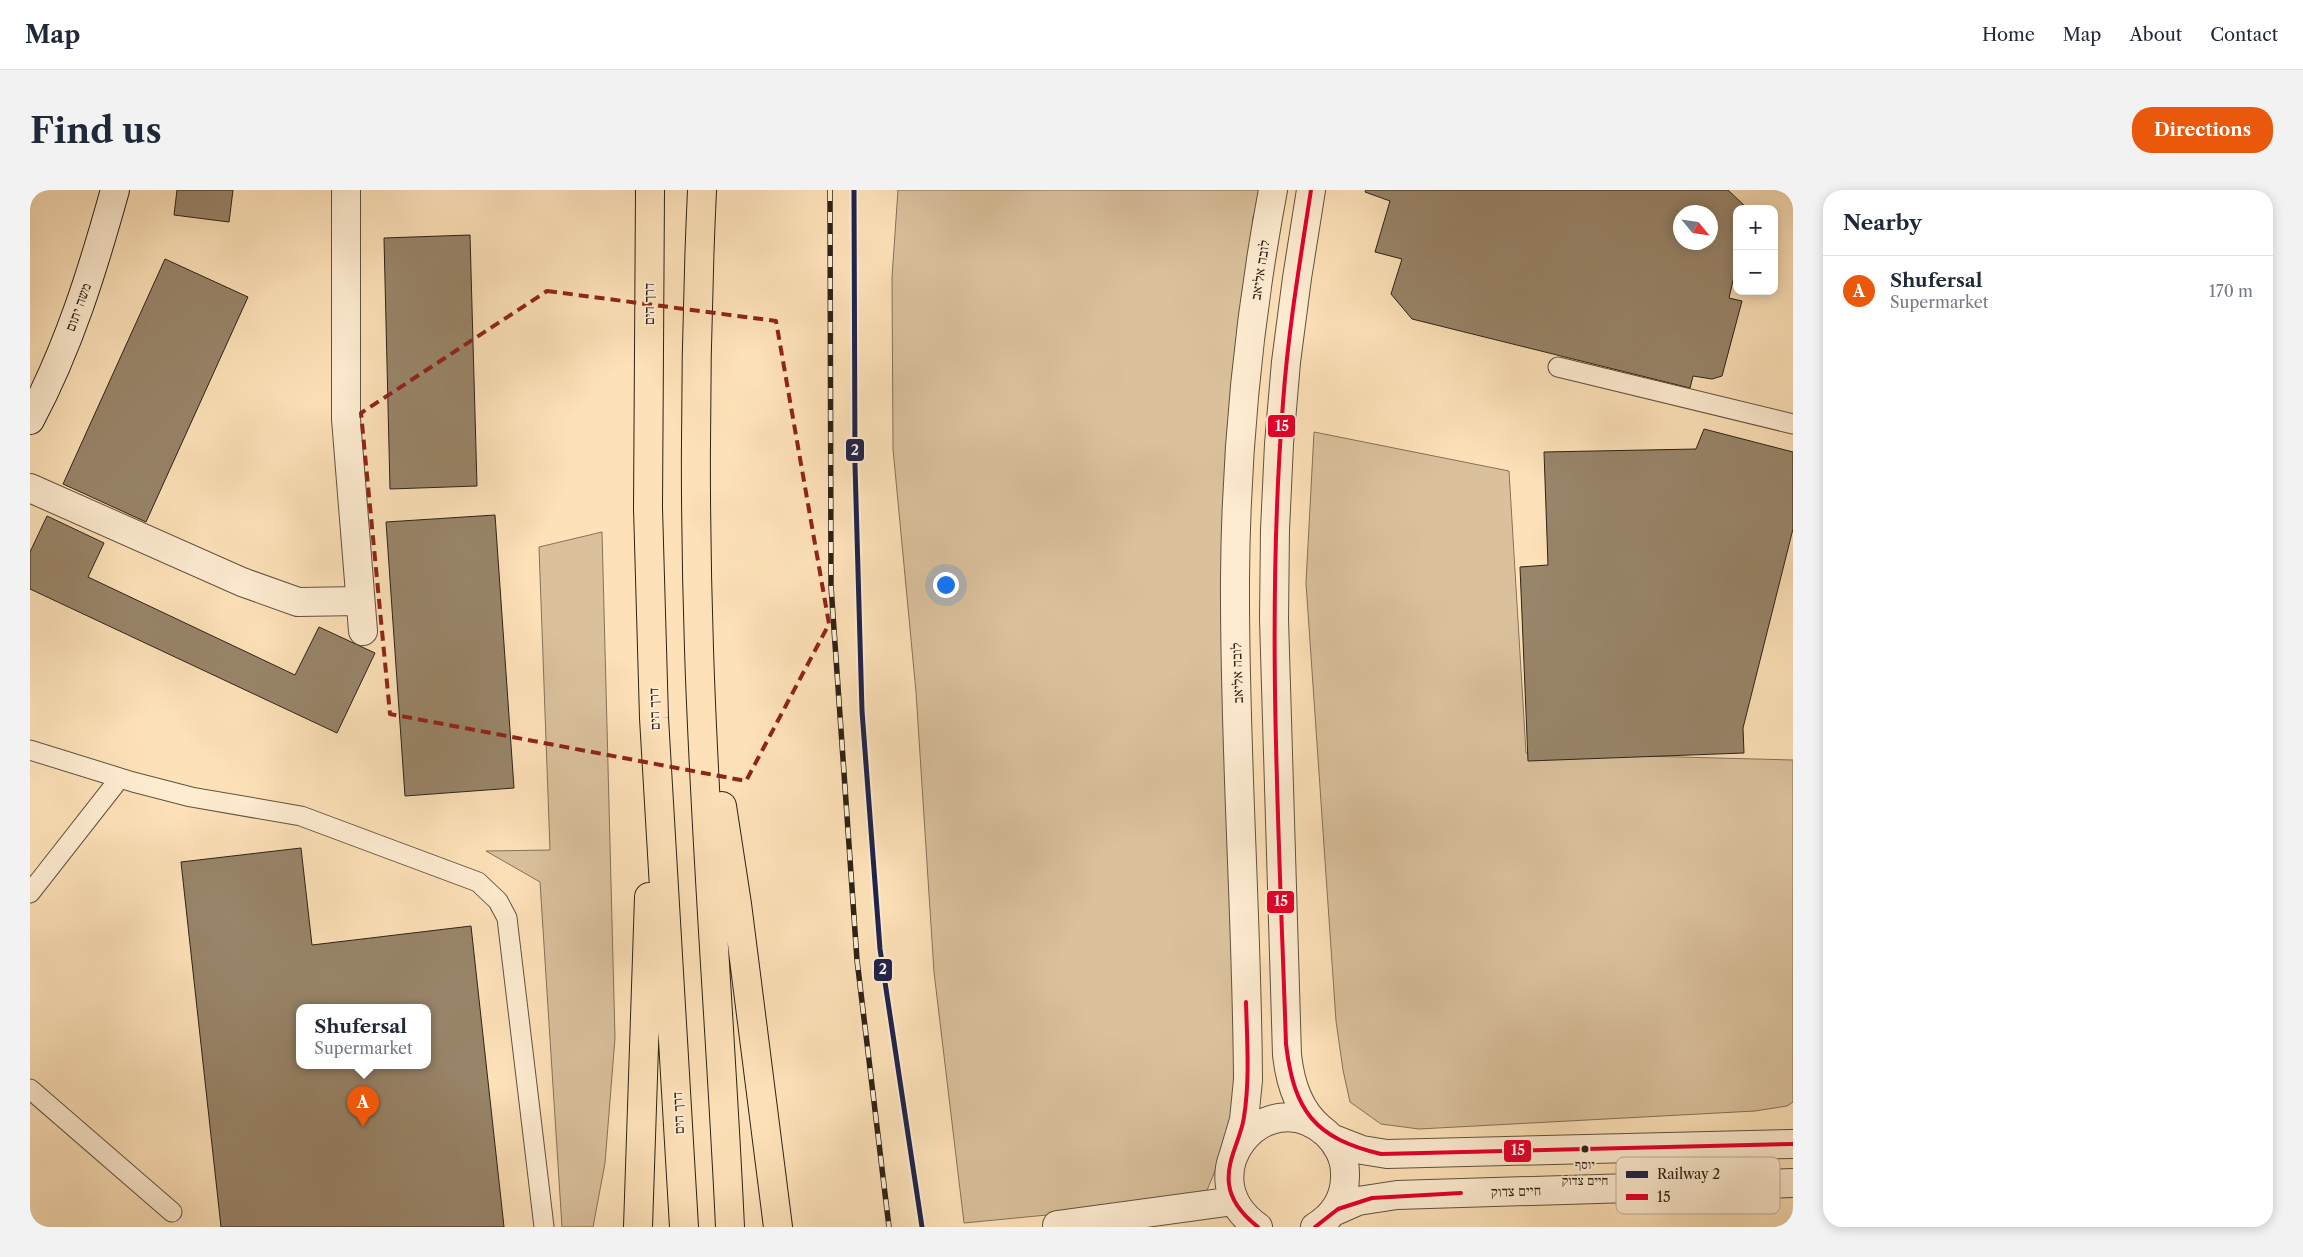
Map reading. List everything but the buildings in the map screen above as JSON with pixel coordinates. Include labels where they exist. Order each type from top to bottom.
[{"type":"main road","name":"דרך הים","points":[[650,190],[648,508],[654,718],[684,1227]]},
{"type":"main road","points":[[702,190],[697,327],[696,550],[699,651],[730,1227]]},
{"type":"main road","points":[[699,651],[737,904],[778,1227]]},
{"type":"main road","points":[[638,1227],[654,718]]},
{"type":"street","name":"משה יתום","points":[[30,420],[45,391],[74,322],[115,190]]},
{"type":"street","points":[[346,190],[346,418],[363,631]]},
{"type":"street","name":"לובה אליאב","points":[[1233,1157],[1244,1120],[1248,1080],[1235,623],[1237,491],[1252,324],[1273,190]]},
{"type":"street","points":[[1311,190],[1297,278],[1282,403],[1276,487],[1274,582],[1289,1073],[1297,1097],[1309,1118],[1341,1152],[1345,1170],[1342,1197],[1324,1221]]},
{"type":"street","points":[[30,488],[242,582],[298,602],[360,600]]},
{"type":"street","points":[[1057,1226],[1250,1219],[1229,1174],[1233,1157],[1247,1134],[1269,1121],[1295,1118],[1362,1150],[1387,1154],[1793,1144]]},
{"type":"street","name":"חיים צדוק","points":[[1780,1183],[1793,1183]]},
{"type":"street","name":"חיים צדוק","points":[[1324,1221],[1358,1201],[1397,1194],[1616,1188]]},
{"type":"lane","points":[[1558,367],[1793,424]]},
{"type":"lane","points":[[30,750],[120,778],[191,797],[301,816],[478,882],[498,901],[507,918],[544,1227]]},
{"type":"lane","points":[[30,893],[120,778]]},
{"type":"lane","points":[[30,1089],[172,1212]]},
{"type":"highlighted area","points":[[547,291],[776,321],[829,624],[746,781],[390,714],[361,413]]},
{"type":"shaded area","points":[[898,190],[1263,190],[1253,217],[1232,412],[1237,1088],[1224,1149],[1203,1200],[964,1223],[934,972],[916,692],[893,449],[892,277]]},
{"type":"shaded area","points":[[1314,432],[1509,471],[1526,753],[1793,760],[1793,1102],[1787,1106],[1755,1111],[1419,1129],[1381,1124],[1350,1102],[1336,1021],[1306,583]]},
{"type":"shaded area","points":[[602,532],[615,1038],[605,1163],[593,1227],[562,1227],[540,882],[486,851],[550,850],[539,547]]},
{"type":"railway","points":[[830,190],[831,586],[857,960],[889,1227]]},
{"type":"rail line","name":"2","points":[[854,190],[855,465],[862,711],[880,949],[922,1227]]},
{"type":"transit line","name":"15","points":[[1311,190],[1285,376],[1275,563],[1277,804],[1286,1044],[1295,1087],[1302,1104],[1311,1118],[1324,1130],[1339,1139],[1381,1154],[1793,1144]]},
{"type":"transit line","name":"15","points":[[1246,1002],[1248,1060],[1246,1103],[1242,1125],[1230,1166],[1229,1184],[1235,1203],[1258,1227]]},
{"type":"transit line","name":"15","points":[[1315,1227],[1338,1209],[1372,1198],[1461,1193]]},
{"type":"place","name":"Shufersal","points":[[363,1127]]},
{"type":"place","name":"יוסף חיים צדוק","points":[[1585,1149]]}]
